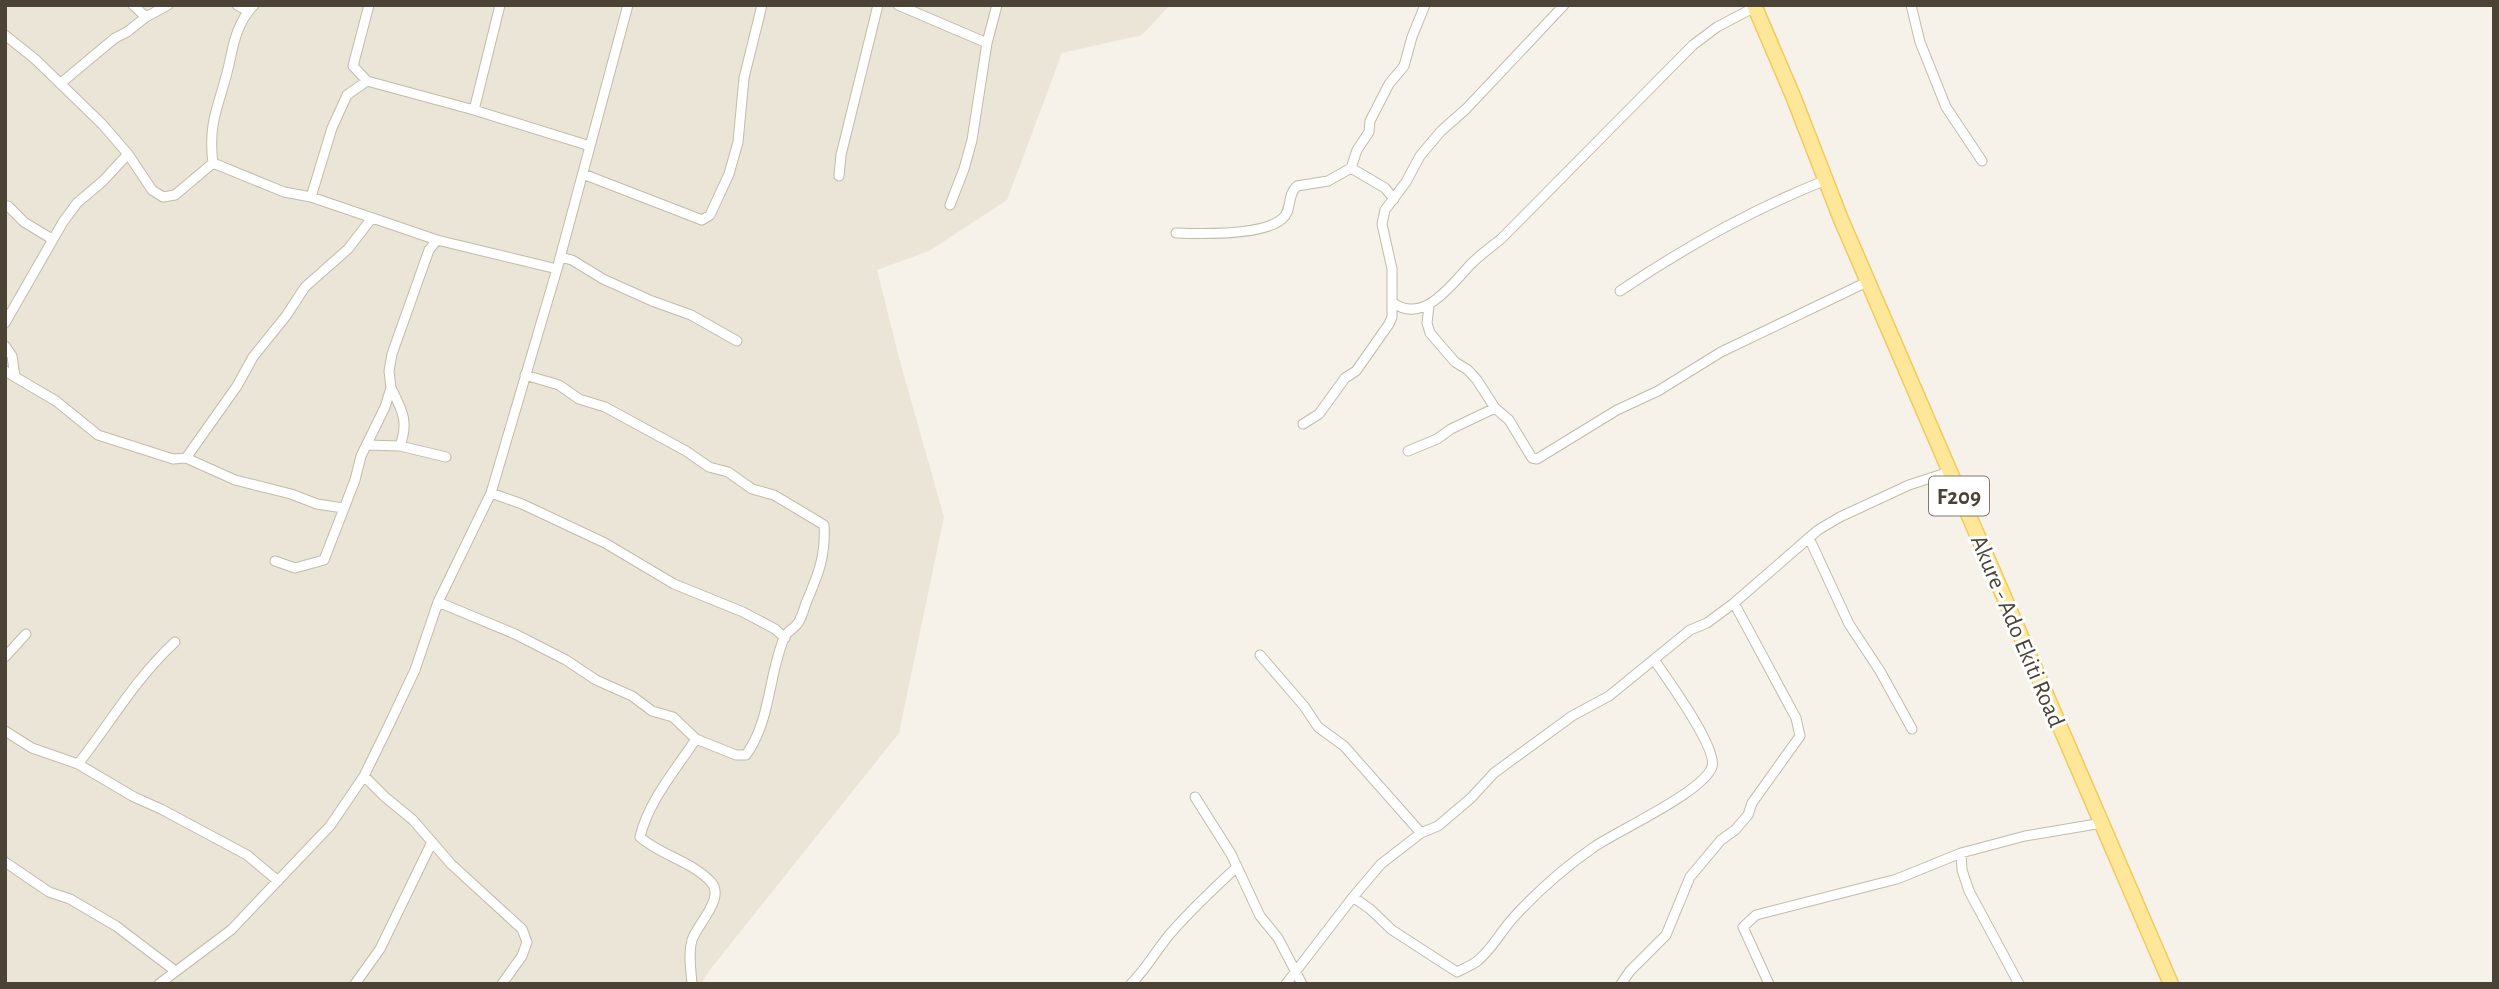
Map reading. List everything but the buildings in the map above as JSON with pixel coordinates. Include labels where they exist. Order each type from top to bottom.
[{"type":"main road","name":"Akure - Ado Ekiti Road","points":[[1755,6],[1949,472],[2171,984]]},
{"type":"street","points":[[133,5],[146,17]]},
{"type":"street","points":[[61,83],[116,38],[168,5]]},
{"type":"street","points":[[213,163],[210,140],[212,120],[230,61],[232,42],[251,8],[237,5]]},
{"type":"street","points":[[369,5],[353,66],[367,81],[474,110],[590,146]]},
{"type":"street","points":[[474,110],[500,5]]},
{"type":"street","points":[[159,984],[174,970],[231,930],[330,826],[364,776],[415,670],[438,602],[491,493],[560,257],[628,5]]},
{"type":"street","points":[[583,174],[702,220],[710,215],[729,174],[738,142],[744,78],[762,5]]},
{"type":"street","points":[[839,176],[841,155],[878,5]]},
{"type":"street","points":[[898,5],[987,43]]},
{"type":"street","points":[[950,205],[972,140],[987,43],[997,5]]},
{"type":"street","points":[[1176,233],[1247,232],[1276,223],[1284,219],[1289,211],[1289,196],[1297,186],[1328,181],[1351,168],[1389,84],[1404,66],[1425,5]]},
{"type":"street","points":[[1303,424],[1319,414],[1345,378],[1356,371],[1392,317],[1392,269],[1381,224],[1385,210],[1406,182],[1420,156],[1441,131],[1466,109],[1564,5]]},
{"type":"street","points":[[1912,5],[1920,42],[1946,107],[1982,161]]},
{"type":"street","points":[[1389,324],[1411,310],[1429,306],[1455,283],[1473,262],[1501,239],[1693,45],[1717,27],[1755,6]]},
{"type":"street","points":[[5,35],[61,83],[102,124],[128,154],[152,190],[163,197],[175,195],[213,163]]},
{"type":"street","points":[[312,197],[332,128],[347,96],[367,81]]},
{"type":"street","points":[[5,323],[52,239],[77,203],[103,181],[128,154]]},
{"type":"street","points":[[213,163],[284,192],[312,197],[436,240],[556,269]]},
{"type":"street","points":[[1351,168],[1385,188],[1394,199]]},
{"type":"street","points":[[1620,290],[1701,239],[1771,203],[1826,180]]},
{"type":"street","points":[[8,206],[24,222],[52,239]]},
{"type":"street","points":[[186,458],[237,386],[253,357],[305,287],[348,249],[372,218]]},
{"type":"street","points":[[400,446],[405,417],[391,388],[392,354],[429,250],[436,240]]},
{"type":"street","points":[[560,257],[572,260],[603,279],[640,296],[691,315],[737,341]]},
{"type":"street","points":[[1429,306],[1427,323],[1430,333],[1455,362],[1477,380],[1495,408],[1509,420],[1532,458],[1537,459],[1617,410],[1658,391],[1721,352],[1869,281]]},
{"type":"street","points":[[1392,302],[1400,308],[1411,310]]},
{"type":"street","points":[[5,346],[12,356],[15,377]]},
{"type":"street","points":[[5,371],[56,401],[98,435],[173,459],[186,458],[235,480],[291,494],[317,504],[342,508]]},
{"type":"street","points":[[438,602],[515,634],[566,660],[596,680],[632,696],[652,711],[673,717],[696,739],[736,755],[746,755],[752,747],[767,711],[772,678],[785,638],[799,622],[816,583],[823,558],[824,525],[774,495],[752,489],[728,472],[709,467],[686,451],[605,407],[579,398],[559,386],[525,375]]},
{"type":"street","points":[[275,561],[295,568],[324,559],[355,480],[361,456],[391,388]]},
{"type":"street","points":[[1408,451],[1495,408]]},
{"type":"street","points":[[368,445],[400,446],[446,457]]},
{"type":"street","points":[[1286,984],[1381,864],[1422,833],[1438,826],[1494,774],[1572,716],[1609,696],[1680,638],[1734,603],[1809,538],[1839,517],[1909,485],[1949,472]]},
{"type":"street","points":[[491,493],[522,504],[605,543],[674,584],[743,611],[775,629],[785,638]]},
{"type":"street","points":[[1809,538],[1849,624],[1880,671],[1912,729]]},
{"type":"street","points":[[1620,984],[1666,935],[1690,877],[1721,840],[1735,830],[1748,815],[1752,803],[1800,736],[1796,718],[1734,603]]},
{"type":"street","points":[[5,657],[26,634]]},
{"type":"street","points":[[78,764],[124,697],[174,642]]},
{"type":"street","points":[[1260,655],[1304,706],[1318,727],[1345,746],[1422,833]]},
{"type":"street","points":[[1353,897],[1392,930],[1457,972],[1477,961],[1514,917],[1560,873],[1594,847],[1676,799],[1706,776],[1712,766],[1713,754],[1709,746],[1655,661]]},
{"type":"street","points":[[5,731],[32,748],[78,764],[134,797],[247,855],[278,881]]},
{"type":"street","points":[[692,984],[692,939],[711,908],[715,891],[712,882],[640,837],[643,824],[668,780],[696,739]]},
{"type":"street","points":[[364,776],[413,820],[451,864],[522,929],[527,942],[522,956],[502,984]]},
{"type":"street","points":[[1195,797],[1231,853],[1260,916],[1278,938],[1302,984]]},
{"type":"street","points":[[1769,984],[1743,927],[1756,915],[1897,879],[1961,853],[2025,836],[2102,823]]},
{"type":"street","points":[[355,984],[380,948],[432,842]]},
{"type":"street","points":[[1961,853],[1962,870],[1969,891],[2019,984]]},
{"type":"street","points":[[5,862],[49,892],[104,919],[148,948],[174,970]]},
{"type":"street","points":[[1131,984],[1200,901],[1237,867]]},
{"type":"shaded area","points":[[5,5],[1170,5],[1142,35],[1062,53],[1007,200],[929,251],[877,270],[944,517],[899,733],[701,984],[5,984]]}]
